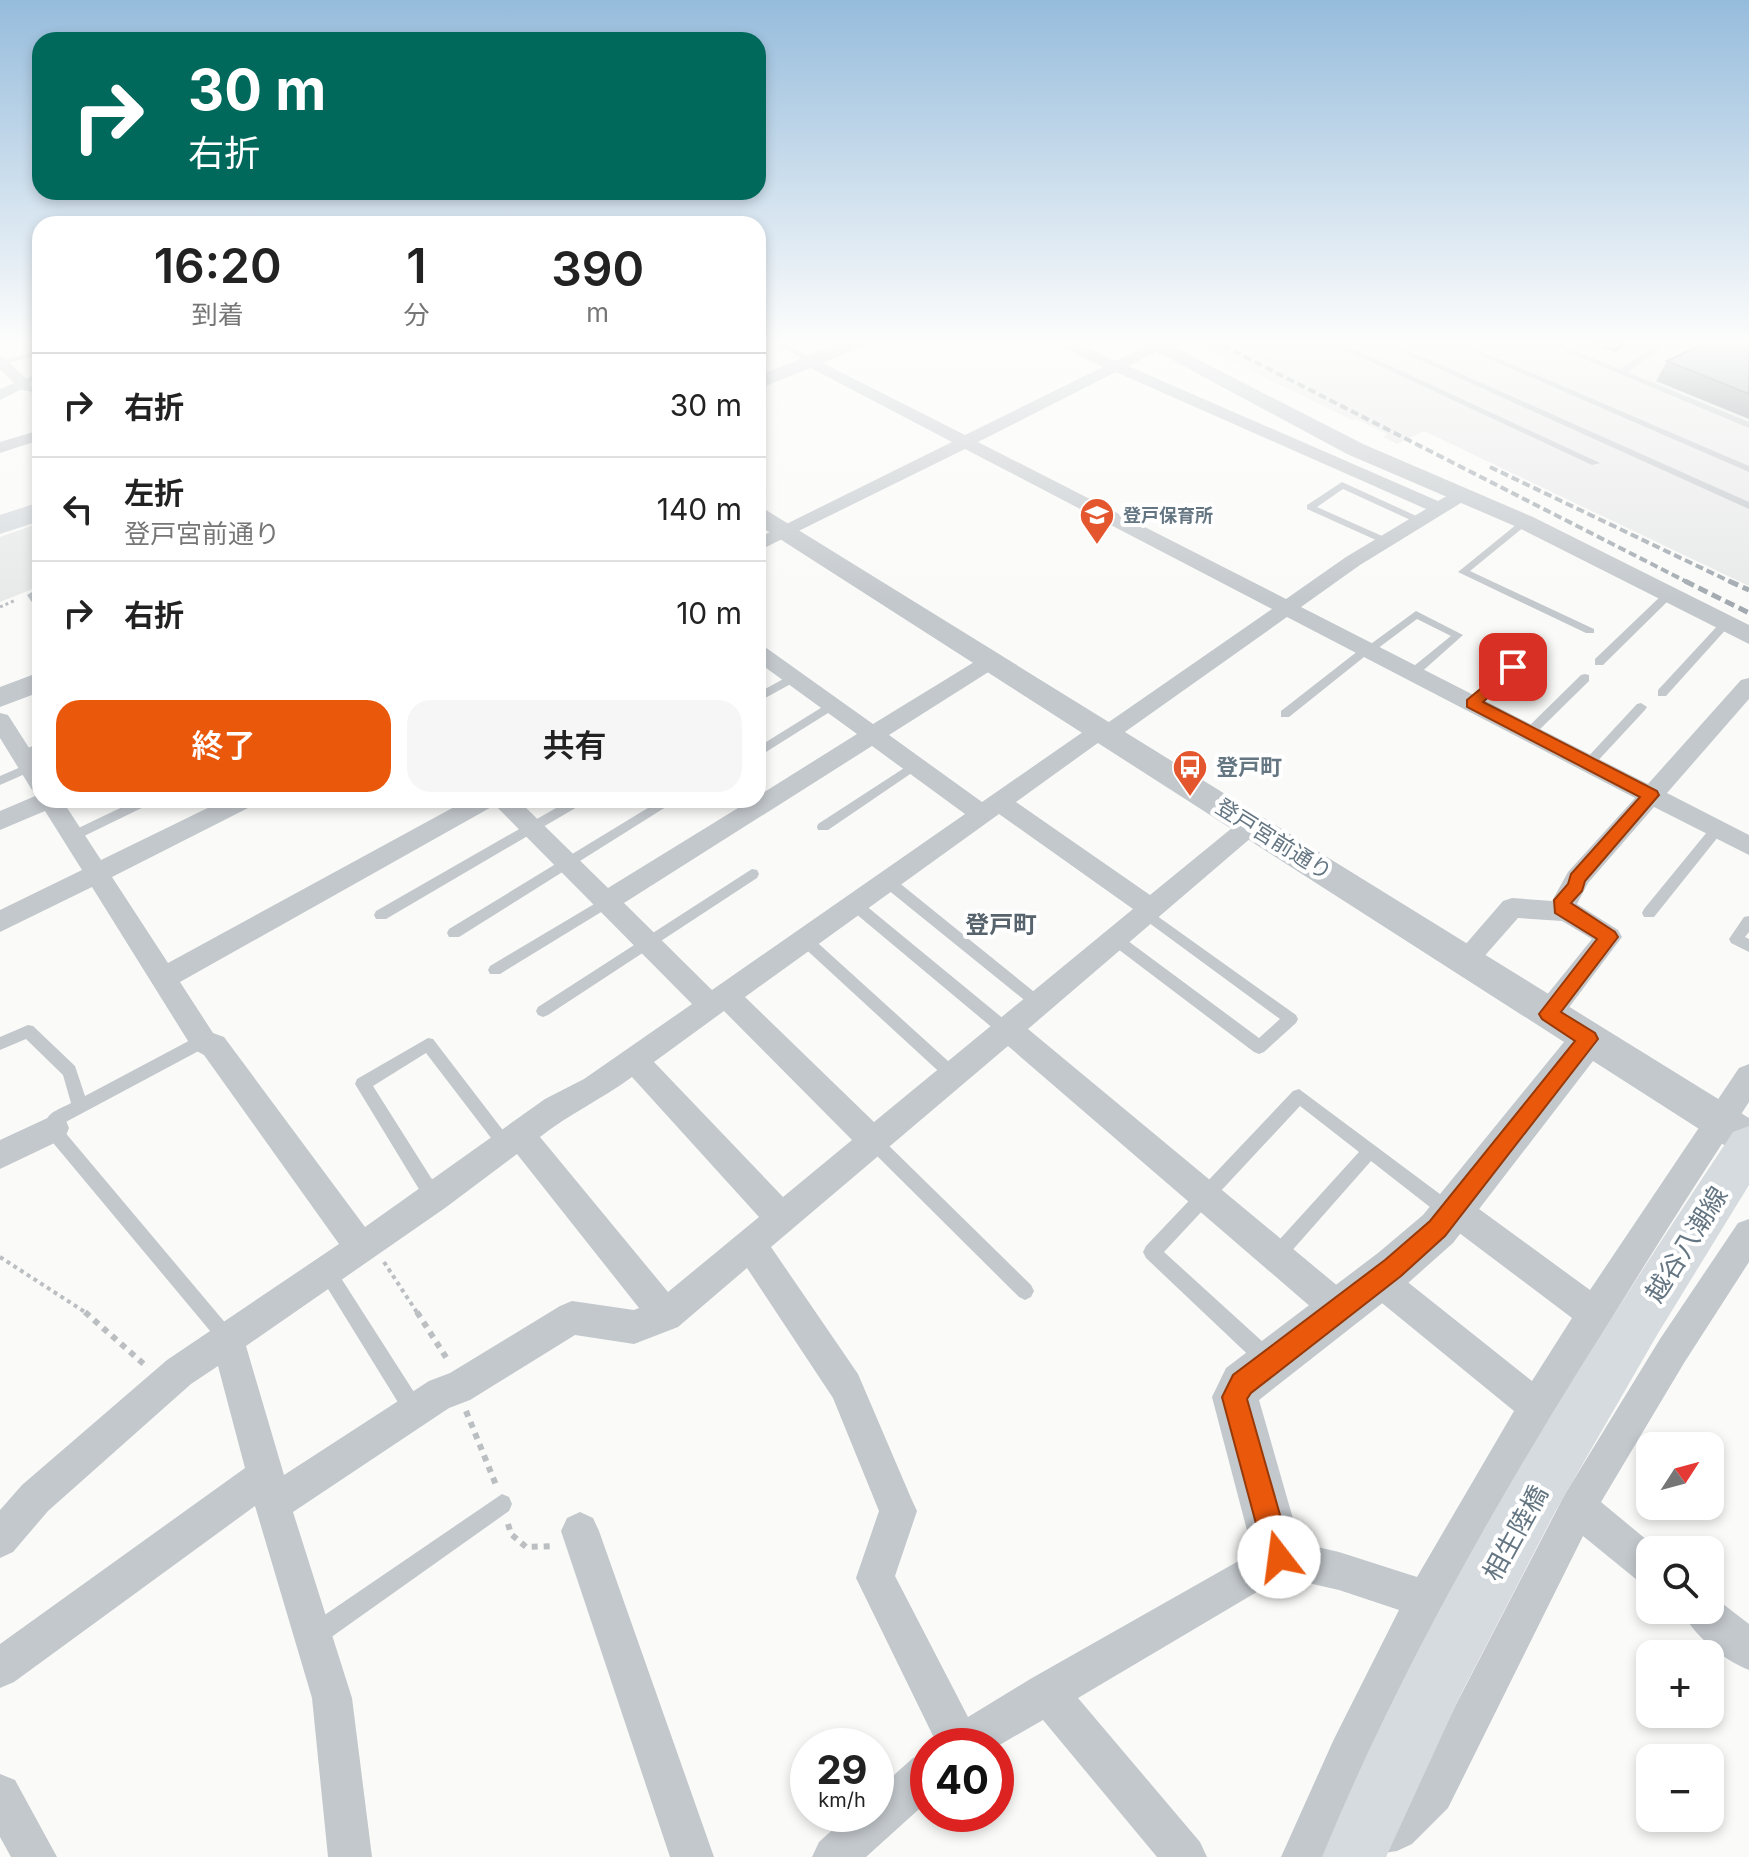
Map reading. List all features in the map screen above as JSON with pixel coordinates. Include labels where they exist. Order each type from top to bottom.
[{"type":"main road","points":[[0,525],[32,514]]},
{"type":"main road","name":"越谷八潮線","points":[[1608,1329],[1739,1135]]},
{"type":"main road","name":"相生陸橋","points":[[1359,1845],[1414,1727],[1501,1557],[1608,1329]]},
{"type":"street","points":[[936,427],[1748,843]]},
{"type":"street","points":[[772,538],[996,427]]},
{"type":"street","points":[[1253,427],[1441,509]]},
{"type":"street","points":[[1312,427],[1355,449],[1525,522],[1749,636]]},
{"type":"street","points":[[0,448],[32,438]]},
{"type":"street","points":[[0,1539],[35,1498],[163,1386],[227,1338],[434,1198],[555,1108],[594,1088],[990,807],[1285,607],[1463,494]]},
{"type":"street","name":"登戸宮前通り","points":[[772,538],[991,661],[1739,1135]]},
{"type":"street","points":[[766,658],[915,765],[990,807],[1149,911]]},
{"type":"street","points":[[766,802],[991,661]]},
{"type":"street","points":[[0,698],[32,684]]},
{"type":"street","points":[[1465,960],[1512,908],[1559,912],[1563,900],[1576,886],[1577,879],[1749,685]]},
{"type":"street","points":[[0,720],[32,762]]},
{"type":"street","points":[[0,821],[32,807]]},
{"type":"street","points":[[54,808],[203,1041],[214,1046],[360,1246]]},
{"type":"street","points":[[0,922],[228,808]]},
{"type":"street","points":[[163,978],[471,808]]},
{"type":"street","points":[[512,808],[647,943],[717,1000],[873,1141]]},
{"type":"street","points":[[606,902],[756,808]]},
{"type":"street","points":[[0,1668],[269,1490],[441,1393],[458,1388],[572,1318],[634,1327],[666,1315],[1251,825]]},
{"type":"street","points":[[1548,1014],[1609,937],[1562,908]]},
{"type":"street","points":[[1007,1029],[1339,1309]]},
{"type":"street","points":[[1279,1557],[1235,1397],[1242,1384],[1438,1229],[1588,1039]]},
{"type":"street","points":[[634,1060],[781,1218]]},
{"type":"street","points":[[1739,1135],[1749,1077]]},
{"type":"street","points":[[0,1155],[54,1128]]},
{"type":"street","points":[[514,1141],[666,1315]]},
{"type":"street","points":[[1303,1857],[1336,1779],[1425,1599],[1536,1406],[1608,1329],[1452,1211]]},
{"type":"street","points":[[1359,1845],[1397,1829],[1433,1793],[1578,1507],[1672,1351],[1749,1234]]},
{"type":"street","points":[[750,1244],[846,1386],[898,1511],[875,1578],[950,1728]]},
{"type":"street","points":[[1378,1279],[1536,1406]]},
{"type":"street","points":[[227,1338],[283,1542],[315,1635],[332,1698],[350,1857]]},
{"type":"street","points":[[1578,1507],[1636,1555]]},
{"type":"street","points":[[580,1531],[692,1857]]},
{"type":"street","points":[[988,1728],[1279,1557],[1339,1571],[1425,1599]]},
{"type":"street","points":[[1718,1624],[1749,1650]]},
{"type":"street","points":[[1046,1692],[1185,1857]]},
{"type":"street","points":[[834,1857],[910,1789]]},
{"type":"street","points":[[3,1809],[35,1857]]},
{"type":"lane","points":[[1516,427],[1595,463]]},
{"type":"lane","points":[[1572,427],[1749,506]]},
{"type":"lane","points":[[1651,427],[1749,469]]},
{"type":"lane","points":[[1387,542],[1310,507],[1342,485],[1420,521]]},
{"type":"lane","points":[[1525,522],[1463,572],[1590,631]]},
{"type":"lane","points":[[1599,662],[1668,595]]},
{"type":"lane","points":[[1285,714],[1416,614],[1458,635],[1413,673]]},
{"type":"lane","points":[[1662,693],[1725,624]]},
{"type":"lane","points":[[1473,703],[1532,649]]},
{"type":"lane","points":[[766,693],[794,677]]},
{"type":"lane","points":[[1529,733],[1585,678]]},
{"type":"lane","points":[[766,748],[832,705]]},
{"type":"lane","points":[[1589,763],[1641,707]]},
{"type":"lane","points":[[0,781],[32,764]]},
{"type":"lane","points":[[823,827],[915,765]]},
{"type":"lane","points":[[73,836],[131,808]]},
{"type":"lane","points":[[381,915],[566,808]]},
{"type":"lane","points":[[454,933],[658,808]]},
{"type":"lane","points":[[1649,913],[1717,829]]},
{"type":"lane","points":[[543,1011],[752,874]]},
{"type":"lane","points":[[887,881],[1038,1003]]},
{"type":"lane","points":[[495,970],[606,902]]},
{"type":"lane","points":[[854,904],[1007,1029]]},
{"type":"lane","points":[[1115,939],[1259,1047],[1291,1019],[1149,911]]},
{"type":"lane","points":[[1749,921],[1736,939],[1749,946]]},
{"type":"lane","points":[[804,939],[953,1075]]},
{"type":"lane","points":[[0,1044],[28,1031],[70,1071],[80,1106]]},
{"type":"lane","points":[[203,1041],[53,1121],[55,1133],[227,1338]]},
{"type":"lane","points":[[434,1198],[363,1084],[428,1044],[514,1141]]},
{"type":"lane","points":[[1270,1362],[1152,1252],[1299,1096],[1452,1211]]},
{"type":"lane","points":[[873,1141],[1025,1291]]},
{"type":"lane","points":[[1276,1256],[1370,1151]]},
{"type":"lane","points":[[326,1270],[414,1410]]},
{"type":"lane","points":[[315,1635],[502,1504]]},
{"type":"path","points":[[0,1257],[98,1319],[122,1339],[163,1386]]},
{"type":"shaded area","points":[[1372,427],[1749,427],[1749,586],[1424,431],[1397,444],[1383,437],[1387,434]]},
{"type":"shaded area","points":[[32,526],[32,589],[0,602],[0,537]]},
{"type":"railway","points":[[1382,427],[1689,583]]},
{"type":"railway","points":[[1490,467],[1733,583]]},
{"type":"railway","points":[[1685,581],[1689,583]]},
{"type":"railway","points":[[1729,581],[1749,590]]},
{"type":"railway","points":[[1689,583],[1749,613]]},
{"type":"place","name":"登戸保育所","points":[[1097,546]]},
{"type":"place","name":"登戸町","points":[[1190,798]]},
{"type":"district","name":"登戸町","points":[[1001,924]]},
{"type":"route","points":[[1279,1557],[1235,1397],[1242,1384],[1393,1268],[1438,1229],[1564,1065],[1588,1039],[1548,1014],[1609,937],[1562,908],[1563,900],[1576,886],[1577,879],[1651,795],[1473,703],[1513,667]]}]
